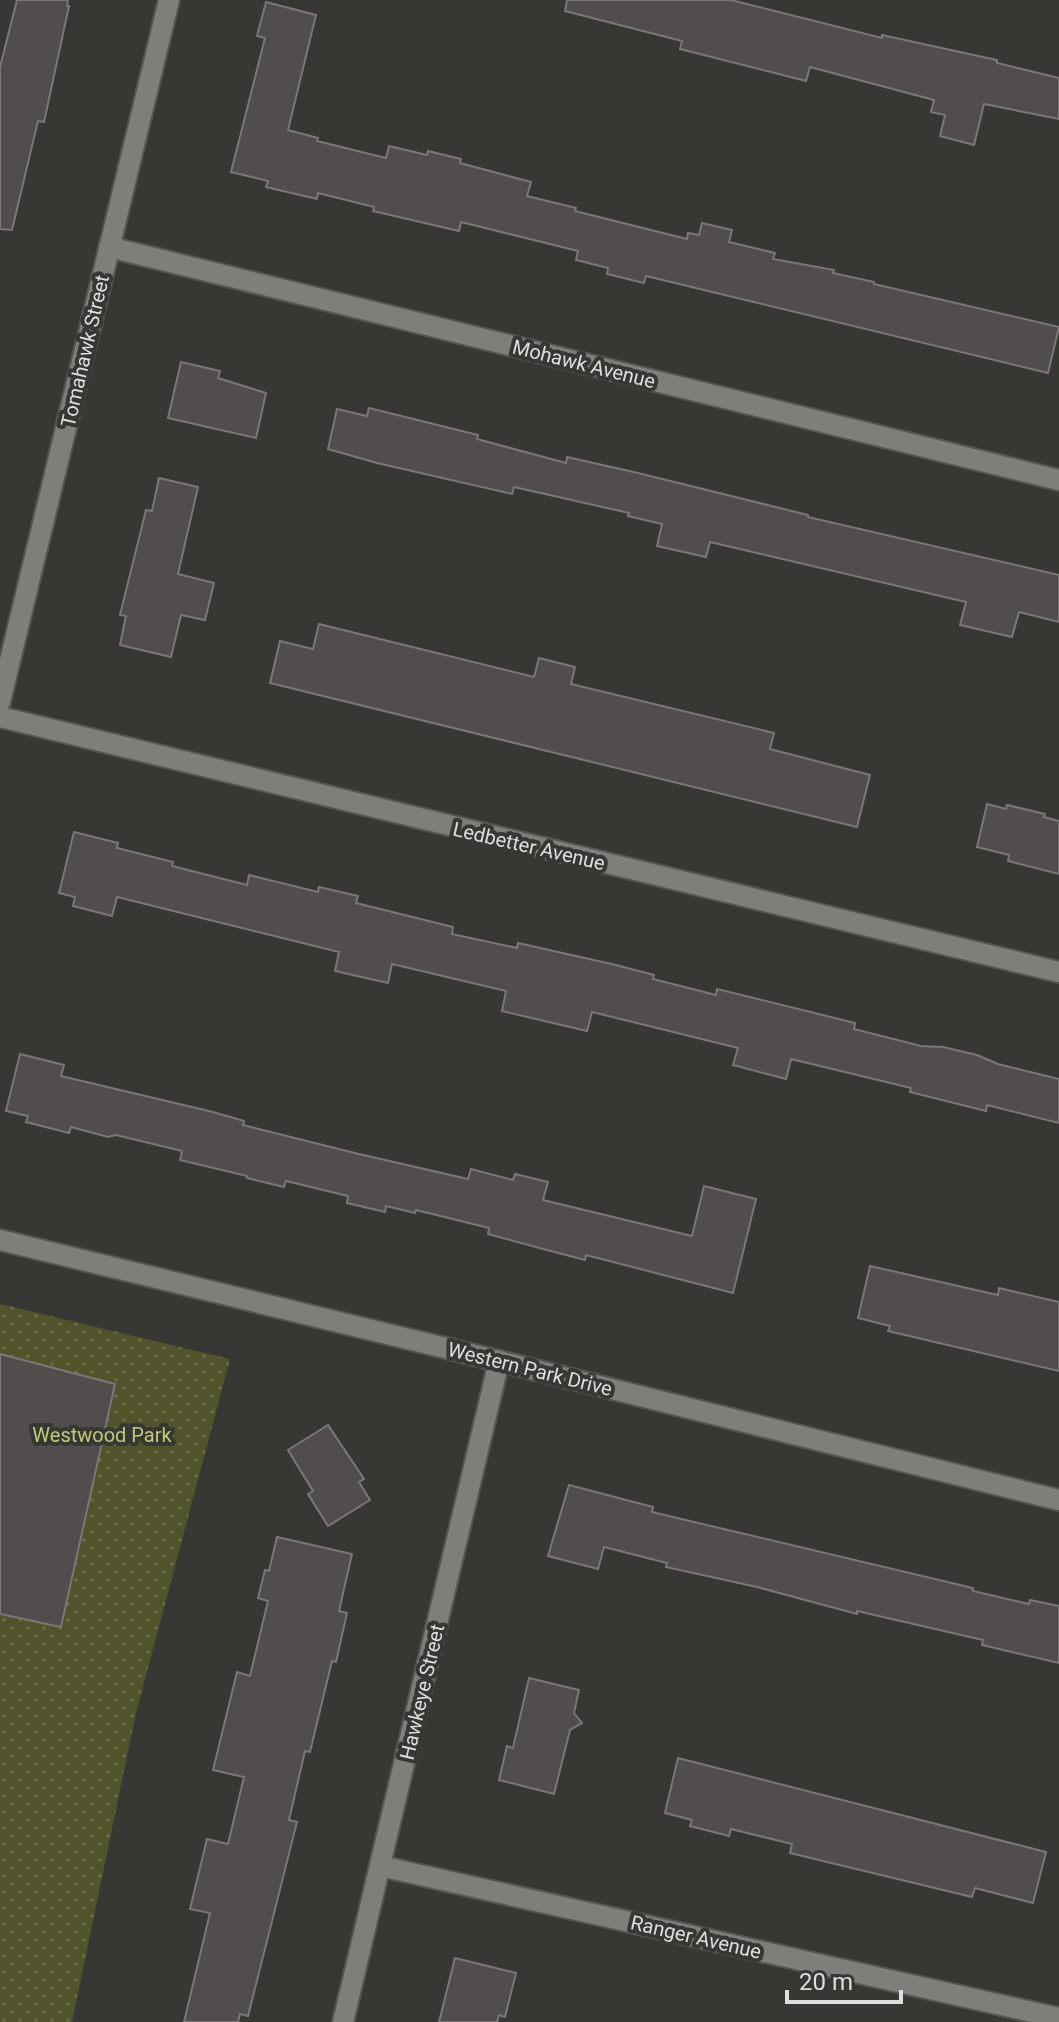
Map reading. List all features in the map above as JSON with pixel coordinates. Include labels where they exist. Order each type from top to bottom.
[{"type":"street","name":"Tomahawk Street","points":[[0,702],[169,0]]},
{"type":"street","name":"Mohawk Avenue","points":[[109,247],[1059,480]]},
{"type":"street","name":"Ledbetter Avenue","points":[[0,717],[1059,972]]},
{"type":"street","name":"Western Park Drive","points":[[0,1240],[1059,1500]]},
{"type":"street","name":"Hawkeye Street","points":[[343,2022],[499,1361]]},
{"type":"street","name":"Ranger Avenue","points":[[380,1866],[1059,2018]]},
{"type":"green space","name":"Westwood Park","points":[[0,1304],[230,1359],[136,1713],[72,2022],[0,2022]]},
{"type":"building","points":[[17,0],[68,0],[69,6],[44,122],[38,121],[12,230],[0,229],[0,67]]},
{"type":"building","points":[[567,0],[731,0],[882,38],[882,35],[997,60],[997,63],[1059,78],[1059,119],[984,104],[974,145],[940,136],[945,115],[931,112],[934,100],[810,67],[806,81],[680,49],[682,41],[565,11]]},
{"type":"building","points":[[266,2],[316,15],[288,130],[318,138],[317,141],[386,158],[389,146],[461,159],[460,163],[531,182],[527,196],[576,208],[575,211],[687,239],[688,233],[699,235],[702,223],[732,230],[729,242],[775,253],[773,259],[834,270],[833,273],[874,284],[1059,327],[1048,373],[646,276],[644,283],[607,274],[608,268],[576,260],[578,251],[461,222],[459,231],[373,211],[374,207],[318,193],[317,199],[266,187],[268,181],[231,172],[265,38],[257,36]]},
{"type":"building","points":[[181,362],[220,371],[218,378],[266,393],[256,438],[168,418]]},
{"type":"building","points":[[369,408],[478,435],[477,439],[566,463],[567,457],[638,473],[808,517],[1059,575],[1059,622],[1019,612],[1012,637],[960,625],[966,602],[710,542],[706,557],[657,546],[662,524],[628,516],[629,513],[514,487],[512,494],[328,449],[337,409],[367,416]]},
{"type":"building","points":[[159,478],[198,487],[178,574],[214,583],[205,620],[181,615],[171,657],[120,645],[126,616],[120,615],[146,510],[152,511]]},
{"type":"building","points":[[319,624],[534,677],[539,658],[575,667],[571,684],[774,733],[770,749],[870,775],[857,827],[270,683],[280,641],[313,649]]},
{"type":"building","points":[[987,804],[1006,809],[1007,805],[1045,814],[1044,817],[1059,821],[1059,874],[1008,861],[1009,855],[977,847]]},
{"type":"building","points":[[74,832],[118,843],[117,848],[173,862],[172,866],[247,885],[249,875],[318,892],[319,887],[358,896],[356,903],[453,927],[452,934],[517,948],[518,943],[616,965],[654,975],[653,979],[716,995],[717,989],[855,1023],[854,1029],[921,1046],[943,1047],[977,1055],[998,1064],[1059,1079],[1059,1123],[987,1105],[986,1111],[910,1092],[911,1088],[791,1059],[786,1079],[733,1065],[738,1048],[592,1012],[587,1031],[502,1011],[506,991],[392,964],[388,983],[335,971],[339,952],[117,897],[112,916],[73,906],[75,897],[59,893]]},
{"type":"building","points":[[20,1054],[64,1065],[61,1076],[213,1112],[244,1121],[243,1125],[359,1154],[468,1179],[471,1169],[513,1180],[515,1174],[548,1182],[543,1200],[692,1236],[704,1186],[756,1199],[733,1293],[586,1255],[585,1260],[488,1234],[489,1228],[416,1210],[415,1213],[386,1206],[385,1212],[347,1203],[348,1196],[286,1181],[284,1187],[247,1178],[180,1160],[182,1151],[116,1135],[108,1137],[71,1127],[69,1133],[26,1122],[28,1116],[6,1111]]},
{"type":"building","points":[[870,1266],[998,1295],[999,1288],[1059,1302],[1059,1371],[888,1331],[890,1326],[858,1318]]},
{"type":"building","points":[[0,1354],[115,1384],[61,1627],[0,1614]]},
{"type":"building","points":[[328,1425],[364,1479],[359,1482],[370,1500],[328,1526],[308,1494],[313,1491],[288,1450]]},
{"type":"building","points":[[569,1485],[653,1507],[652,1512],[1029,1604],[1030,1600],[1059,1606],[1059,1663],[982,1645],[983,1640],[857,1611],[857,1614],[666,1567],[667,1563],[604,1547],[598,1569],[548,1556]]},
{"type":"building","points":[[277,1537],[352,1554],[339,1611],[347,1613],[310,1752],[305,1751],[289,1820],[297,1822],[248,2016],[240,2014],[238,2022],[184,2022],[210,1913],[190,1909],[207,1839],[228,1844],[244,1777],[213,1770],[237,1672],[250,1676],[268,1601],[258,1598],[265,1570],[269,1571]]},
{"type":"building","points":[[529,1678],[579,1690],[574,1713],[582,1723],[570,1730],[554,1794],[499,1780],[507,1746],[513,1748]]},
{"type":"building","points":[[678,1758],[1046,1852],[1033,1903],[975,1888],[972,1897],[790,1853],[792,1844],[731,1829],[729,1836],[690,1826],[692,1820],[665,1813]]},
{"type":"building","points":[[455,1958],[516,1973],[505,2017],[499,2015],[497,2022],[439,2022]]}]
